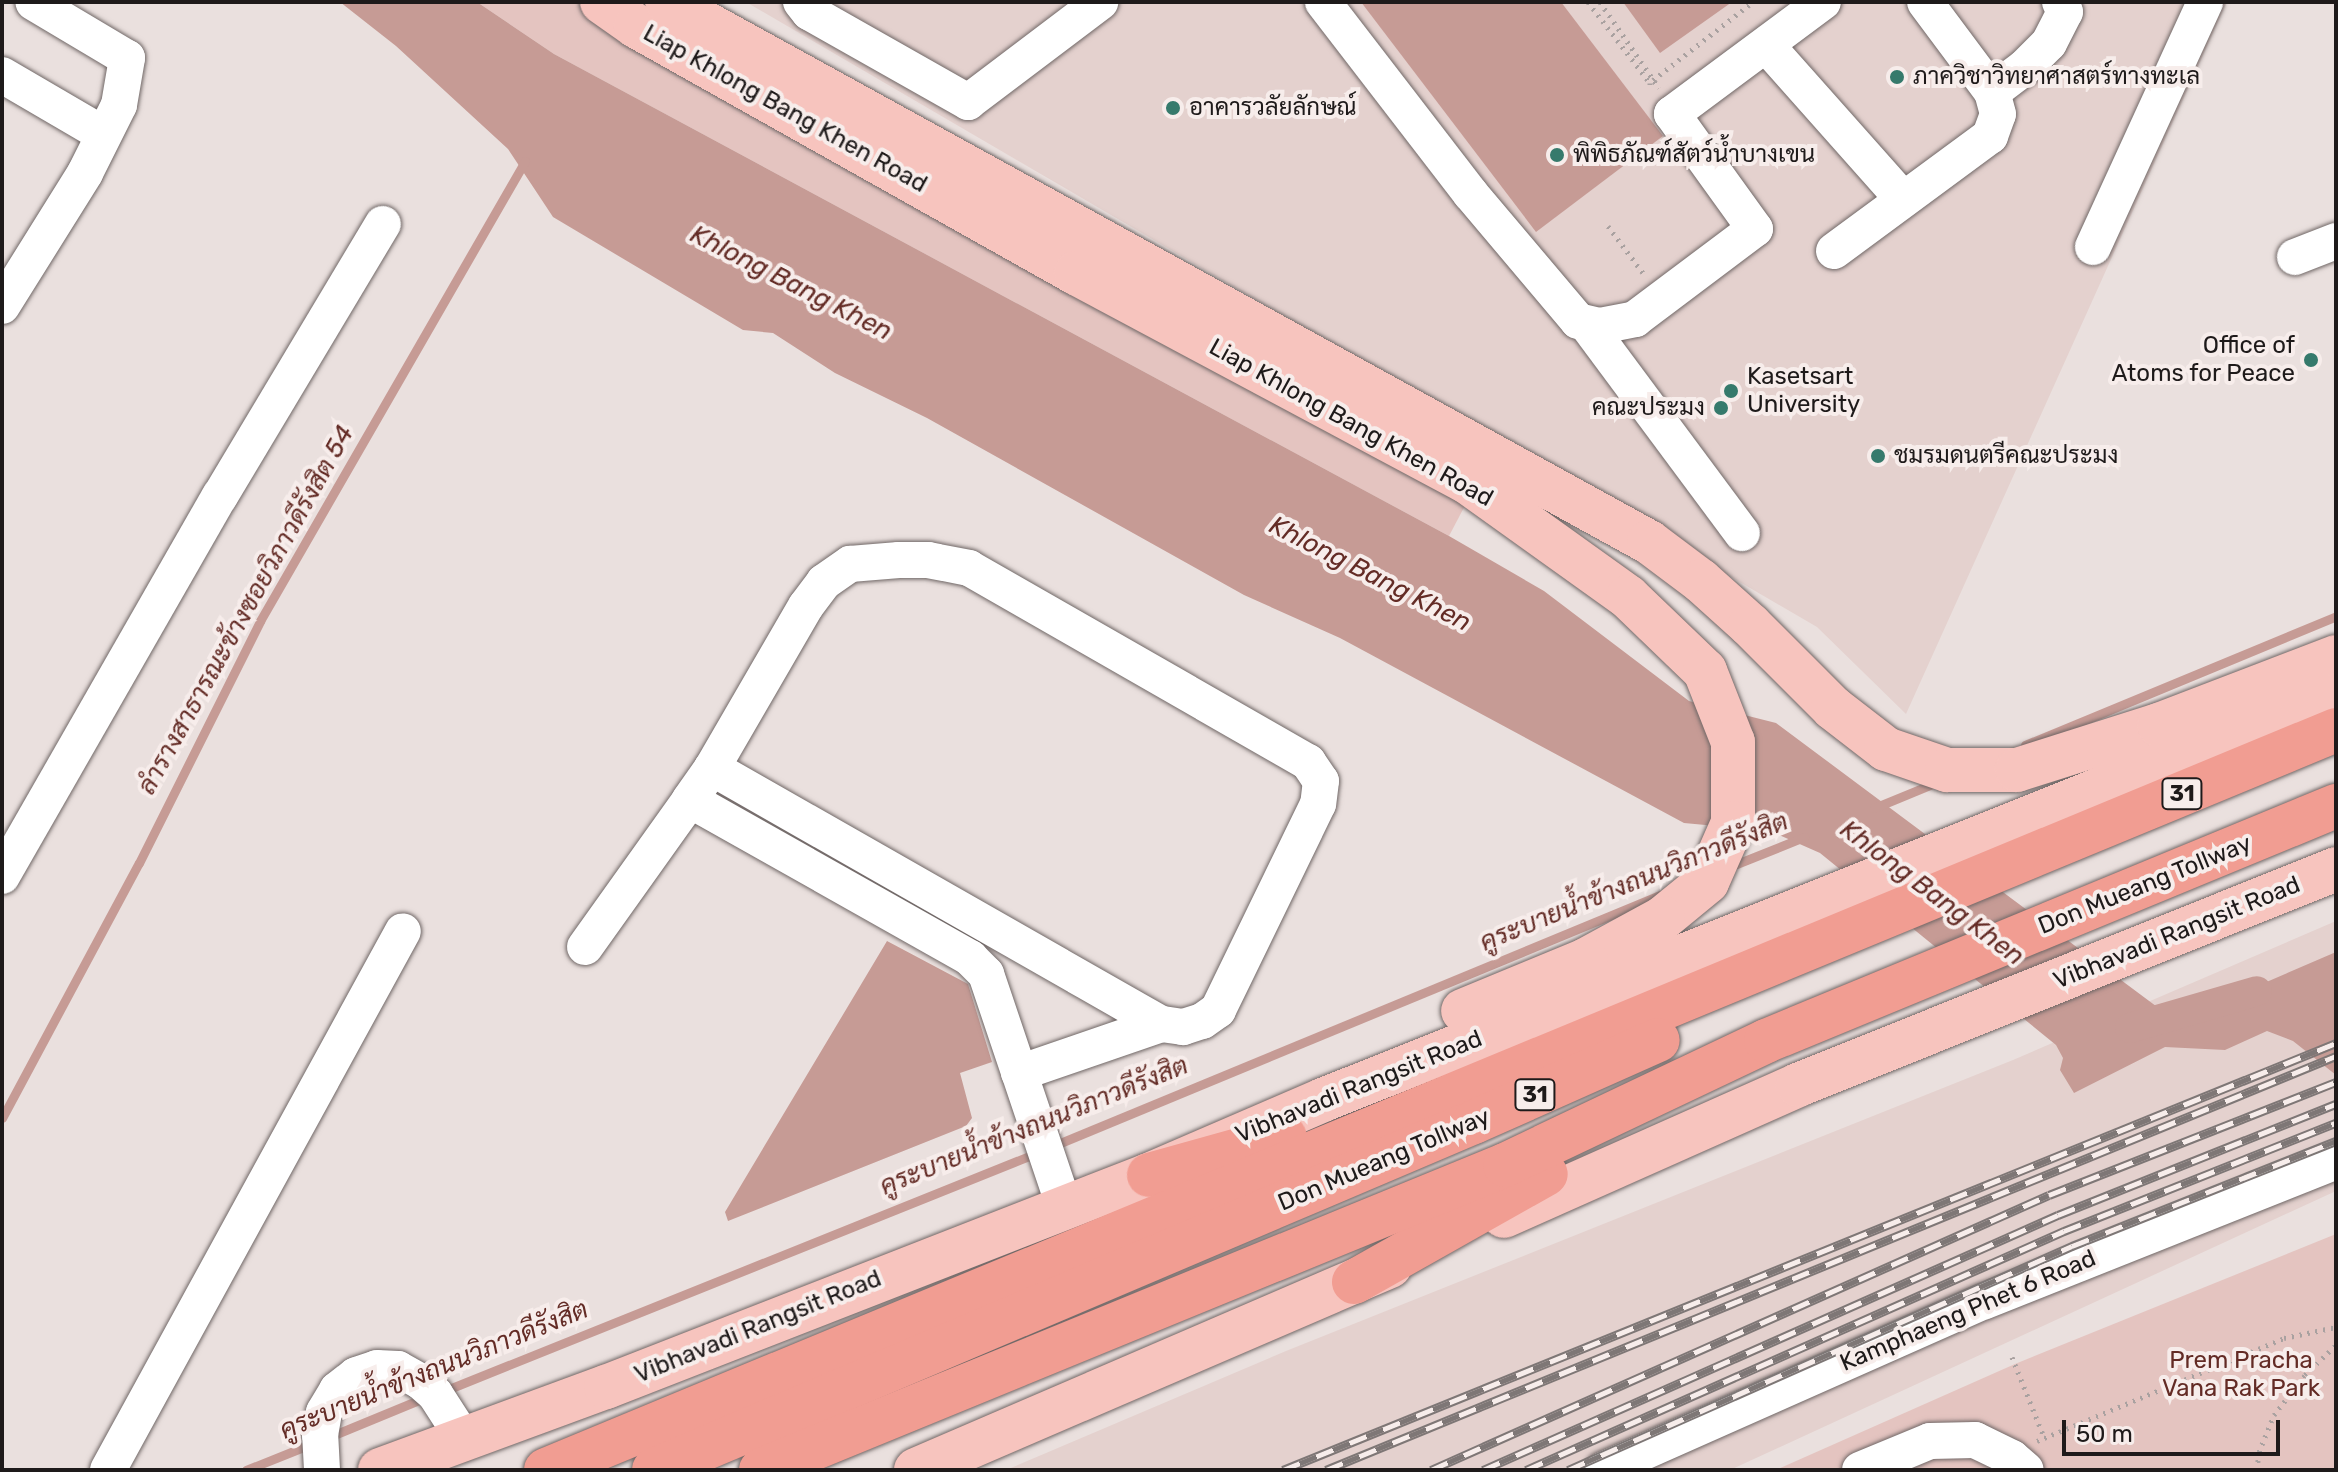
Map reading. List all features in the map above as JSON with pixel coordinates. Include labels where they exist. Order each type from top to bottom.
[{"type":"highway","name":"Vibhavadi Rangsit Road","points":[[546,1470],[1481,1081],[1877,922],[2012,844],[2336,730]]},
{"type":"highway","name":"Don Mueang Tollway","points":[[654,1470],[1459,1128],[1715,1015],[2336,758]]},
{"type":"highway","name":"Don Mueang Tollway","points":[[761,1470],[1505,1165],[1766,1041],[2336,806]]},
{"type":"highway","name":"Vibhavadi Rangsit Road","points":[[839,1470],[1586,1151],[1784,1054],[1976,995],[2134,932],[2336,834]]},
{"type":"highway","points":[[1149,1175],[1481,1081]]},
{"type":"highway","points":[[1354,1282],[1586,1151]]},
{"type":"main road","name":"Liap Khlong Bang Khen Road","points":[[602,2],[636,26],[1063,266],[1466,481],[1628,597],[1705,671],[1733,742],[1733,823],[1707,882],[1663,918],[1586,960],[1425,1028],[1323,1100]]},
{"type":"main road","name":"Liap Khlong Bang Khen Road","points":[[667,2],[1649,542],[1701,581],[1833,708],[1886,749],[1947,770],[2017,770],[2159,725],[2336,657]]},
{"type":"main road","name":"Vibhavadi Rangsit Road","points":[[455,1455],[1058,1188],[1149,1175],[1323,1100],[1840,893],[2012,844],[2336,695]]},
{"type":"main road","name":"Vibhavadi Rangsit Road","points":[[2134,932],[2336,869]]},
{"type":"main road","name":"Vibhavadi Rangsit Road","points":[[916,1470],[1354,1282],[1798,1085],[1976,995]]},
{"type":"main road","points":[[380,1470],[455,1455]]},
{"type":"street","points":[[2,306],[85,173],[119,105],[127,58],[33,2]]},
{"type":"street","points":[[801,2],[809,12],[968,102],[1095,4]]},
{"type":"street","points":[[1323,2],[1470,193],[1578,321],[1588,326],[1742,533]]},
{"type":"street","points":[[1588,326],[1635,319],[1755,229],[1672,114],[1823,2]]},
{"type":"street","points":[[1834,251],[1990,136],[1998,114],[1992,92],[1925,2]]},
{"type":"street","points":[[1992,92],[2024,68],[2049,43],[2065,12],[2060,2]]},
{"type":"street","points":[[2093,247],[2205,2]]},
{"type":"street","points":[[1767,46],[1903,199]]},
{"type":"street","points":[[2,75],[103,134]]},
{"type":"street","points":[[2,876],[220,496],[383,224]]},
{"type":"street","points":[[2295,257],[2336,241]]},
{"type":"street","points":[[585,947],[712,768],[806,606],[824,582],[850,564],[928,560],[969,568],[1308,762],[1321,781],[1318,804],[1218,1010],[1202,1021],[1183,1027],[1161,1024],[712,768]]},
{"type":"street","points":[[690,800],[970,958],[986,974],[994,990],[1058,1188]]},
{"type":"street","points":[[108,1470],[403,931]]},
{"type":"street","points":[[1019,1073],[1161,1024]]},
{"type":"street","name":"Kamphaeng Phet 6 Road","points":[[1624,1466],[1985,1301],[2336,1161]]},
{"type":"street","points":[[322,1449],[337,1390],[356,1375],[377,1368],[398,1369],[434,1395],[455,1455]]},
{"type":"street","points":[[1860,1470],[1930,1441],[1975,1440],[2021,1466]]},
{"type":"path","points":[[1600,2],[1672,114]]},
{"type":"path","points":[[1652,81],[1753,2]]},
{"type":"path","points":[[1608,226],[1663,298]]},
{"type":"path","points":[[2021,1466],[2044,1437],[2284,1338],[2336,1327]]},
{"type":"path","points":[[2257,1470],[2259,1452],[2274,1415],[2305,1375],[2336,1345]]},
{"type":"path","points":[[2012,1357],[2044,1437]]},
{"type":"shaded area","name":"Kasetsart University","points":[[746,2],[2227,2],[1906,714],[1817,627]]},
{"type":"shaded area","points":[[2336,921],[2336,1191],[1730,1470],[1006,1470],[1286,1351],[2013,1060]]},
{"type":"green space","points":[[477,2],[583,2],[1469,498],[1449,536],[554,54]]},
{"type":"green space","name":"Prem Pracha Vana Rak Park","points":[[2336,1234],[2336,1470],[1776,1470],[2015,1364]]},
{"type":"water","points":[[340,2],[477,2],[554,54],[1449,536],[1544,591],[1689,701],[1776,723],[2176,1021],[2336,952],[2336,1075],[2293,1041],[2267,1031],[2225,1050],[2165,1047],[2074,1093],[2060,1070],[2063,1058],[2056,1045],[1820,853],[1770,831],[1684,823],[1340,638],[1244,595],[927,418],[835,373],[773,333],[743,330],[553,217],[508,149],[396,46]]},
{"type":"water","points":[[1361,2],[1561,2],[1663,136],[1536,232]]},
{"type":"water","points":[[1623,2],[1732,2],[1660,53]]},
{"type":"water","points":[[887,941],[968,984],[992,1062],[960,1073],[972,1118],[966,1126],[728,1221],[725,1212]]},
{"type":"waterway","name":"ลำรางสาธารณะข้างซอยวิภาวดีรังสิต 54","points":[[2,1118],[139,863],[260,621],[525,161]]},
{"type":"waterway","points":[[2025,745],[2336,616]]},
{"type":"waterway","points":[[1874,808],[1937,782]]},
{"type":"waterway","name":"คูระบายน้ำข้างถนนวิภาวดีรังสิต","points":[[1729,867],[1804,837]]},
{"type":"waterway","name":"คูระบายน้ำข้างถนนวิภาวดีรังสิต","points":[[1053,1146],[1660,895]]},
{"type":"waterway","name":"Khlong Bang Khen","points":[[2130,1028],[2257,991]]},
{"type":"waterway","name":"คูระบายน้ำข้างถนนวิภาวดีรังสิต","points":[[444,1391],[1039,1152]]},
{"type":"waterway","name":"คูระบายน้ำข้างถนนวิภาวดีรังสิต","points":[[329,1437],[426,1397]]},
{"type":"waterway","name":"คูระบายน้ำข้างถนนวิภาวดีรังสิต","points":[[246,1470],[311,1444]]},
{"type":"railway","points":[[1283,1470],[2336,1043]]},
{"type":"railway","points":[[1326,1470],[2336,1056]]},
{"type":"railway","points":[[1431,1470],[2049,1195],[2336,1082]]},
{"type":"railway","points":[[1483,1470],[2058,1215],[2336,1104]]},
{"type":"railway","points":[[1526,1470],[2064,1231],[2336,1123]]},
{"type":"railway","points":[[1568,1470],[2072,1246],[2336,1141]]},
{"type":"place","name":"ภาควิชาวิทยาศาสตร์ทางทะเล","points":[[1897,77]]},
{"type":"place","name":"อาคารวลัยลักษณ์","points":[[1173,108]]},
{"type":"place","name":"พิพิธภัณฑ์สัตว์น้ำบางเขน","points":[[1557,155]]},
{"type":"place","name":"Office of Atoms for Peace","points":[[2311,360]]},
{"type":"place","name":"Kasetsart University","points":[[1731,391]]},
{"type":"place","name":"คณะประมง","points":[[1721,408]]},
{"type":"place","name":"ชมรมดนตรีคณะประมง","points":[[1878,456]]}]
